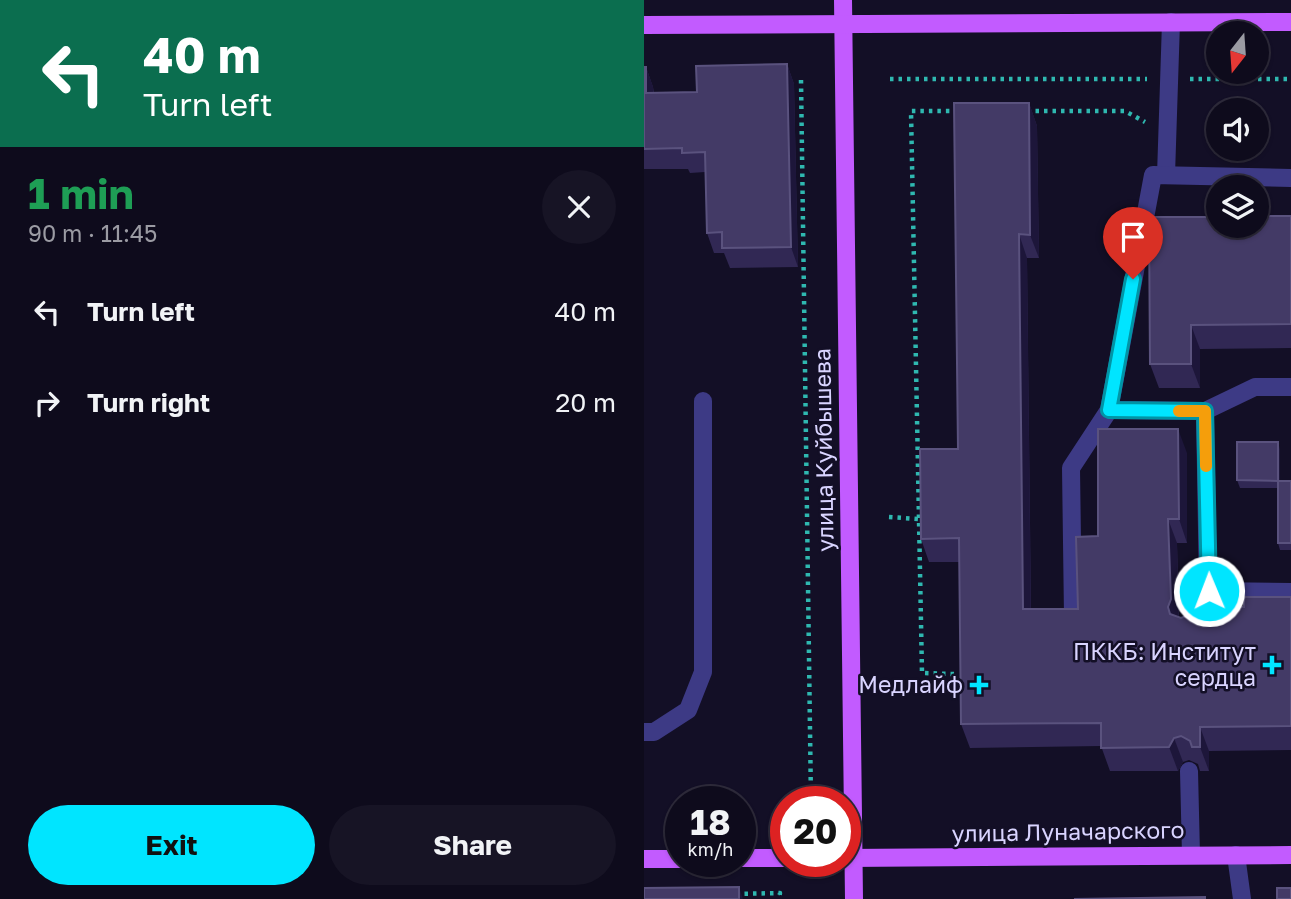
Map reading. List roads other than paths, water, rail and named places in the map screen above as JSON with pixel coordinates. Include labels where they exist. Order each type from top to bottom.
[{"type":"main road","name":"улица Куйбышева","points":[[843,0],[849,786]]},
{"type":"main road","points":[[644,25],[1291,22]]},
{"type":"main road","name":"улица Луначарского","points":[[861,858],[1291,855]]},
{"type":"main road","points":[[644,859],[665,859]]},
{"type":"main road","name":"улица Куйбышева","points":[[851,877],[853,899]]},
{"type":"lane","points":[[1166,176],[1171,22]]},
{"type":"lane","points":[[1073,615],[1071,468],[1109,410],[1153,175],[1291,178]]},
{"type":"lane","points":[[1109,410],[1205,411],[1255,387],[1291,387]]},
{"type":"lane","points":[[644,732],[654,732],[688,709],[703,672],[703,401]]},
{"type":"lane","points":[[1198,611],[1209,591],[1205,411]]},
{"type":"lane","points":[[1209,591],[1291,592]]},
{"type":"lane","points":[[1189,771],[1191,855]]},
{"type":"lane","points":[[1236,855],[1242,899]]},
{"type":"place","name":"ПККБ: Институт сердца","points":[[1272,665]]},
{"type":"place","name":"Медлайф","points":[[979,685]]}]
